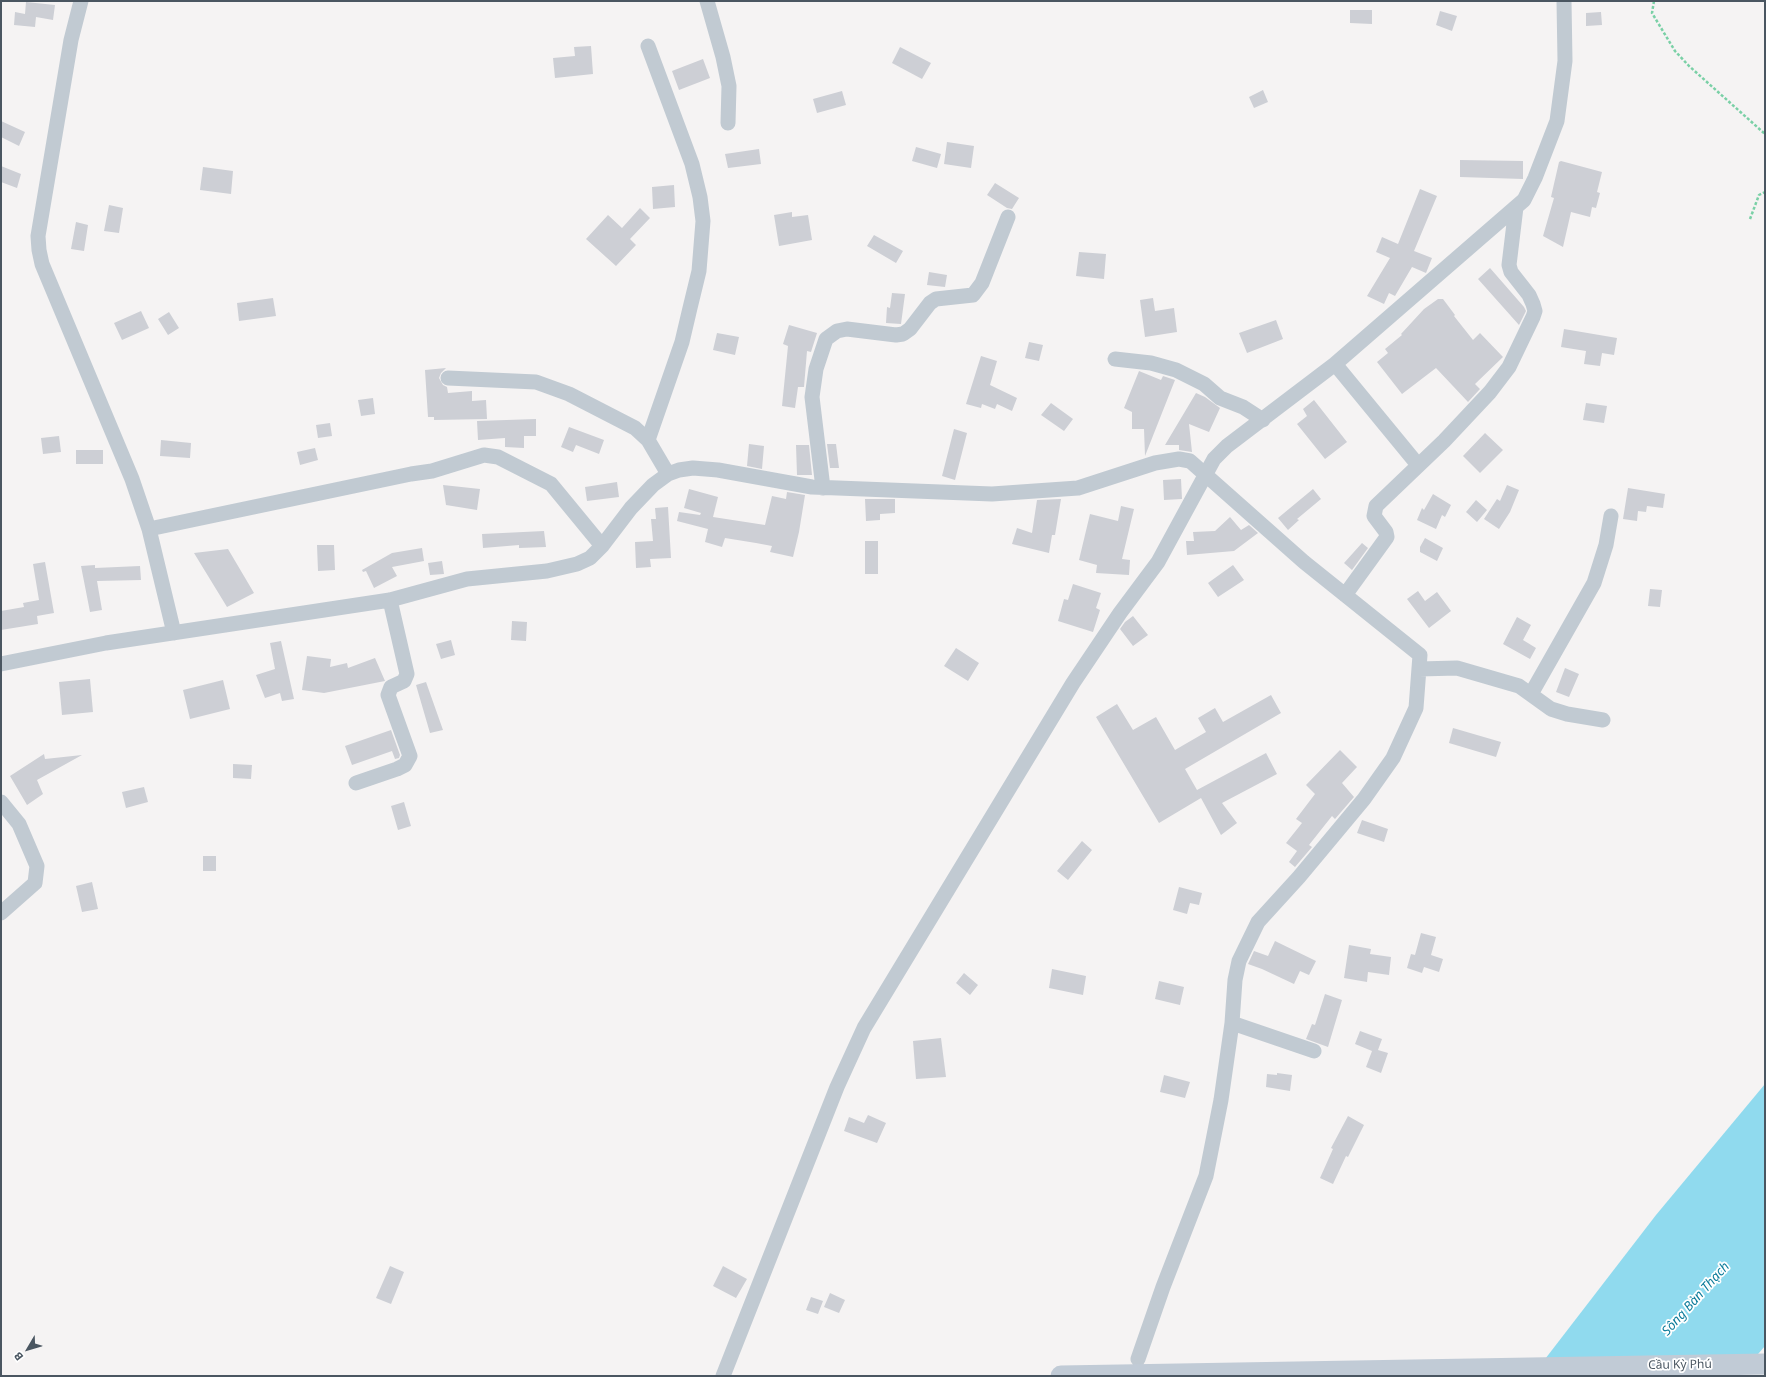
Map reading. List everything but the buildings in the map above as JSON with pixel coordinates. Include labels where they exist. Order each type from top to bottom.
[{"type":"main road","name":"Cầu Kỳ Phú","points":[[1061,1376],[1765,1364]]},
{"type":"street","points":[[81,1],[72,40],[38,236],[39,250],[42,264],[132,479],[149,529],[174,633]]},
{"type":"street","points":[[707,1],[723,57],[729,86],[728,123]]},
{"type":"street","points":[[723,1376],[837,1087],[864,1028],[1073,683],[1120,612],[1158,562],[1214,459],[1227,446],[1335,364],[1524,200],[1530,189],[1557,121],[1565,61],[1564,1]]},
{"type":"street","points":[[648,46],[692,164],[700,197],[703,220],[699,271],[682,342],[648,440]]},
{"type":"street","points":[[1344,595],[1387,537],[1386,532],[1374,516],[1376,506],[1475,408],[1509,367],[1533,317],[1535,311],[1529,295],[1511,272],[1509,265],[1516,207]]},
{"type":"street","points":[[823,488],[812,397],[816,370],[826,339],[837,331],[847,329],[896,335],[904,334],[910,329],[930,303],[936,299],[973,295],[982,284],[1008,217]]},
{"type":"street","points":[[1115,359],[1151,363],[1176,370],[1204,384],[1220,398],[1243,407],[1263,420]]},
{"type":"street","points":[[1335,364],[1418,465]]},
{"type":"street","points":[[448,378],[536,382],[569,394],[635,428],[648,440],[668,474]]},
{"type":"street","points":[[149,529],[411,474],[432,471],[484,455],[498,457],[552,484],[602,546]]},
{"type":"street","points":[[1,664],[106,643],[390,600],[467,579],[547,571],[577,564],[590,558],[602,546],[630,508],[653,485],[668,474],[679,470],[693,468],[718,470],[823,488],[992,494],[1078,488],[1155,463],[1179,459],[1190,461],[1258,524],[1420,655],[1416,708],[1393,758],[1364,799],[1300,877],[1261,919],[1252,931],[1239,961],[1235,980],[1232,1023],[1221,1100],[1206,1176],[1138,1359]]},
{"type":"street","points":[[1531,694],[1594,584],[1606,545],[1611,516]]},
{"type":"street","points":[[356,782],[397,769],[405,765],[410,756],[388,695],[391,687],[404,681],[407,674],[390,600]]},
{"type":"street","points":[[1419,669],[1457,668],[1519,686],[1552,709],[1567,714],[1603,720]]},
{"type":"street","points":[[1,802],[19,824],[37,866],[35,883],[1,913]]},
{"type":"street","points":[[1232,1023],[1314,1050]]},
{"type":"path","points":[[1654,1],[1652,13],[1675,51],[1688,66],[1765,134]]},
{"type":"path","points":[[1750,219],[1759,195],[1765,192]]},
{"type":"water","name":"Sông Bàn Thạch","points":[[1765,1084],[1765,1346],[1739,1376],[1532,1376],[1656,1215]]}]
